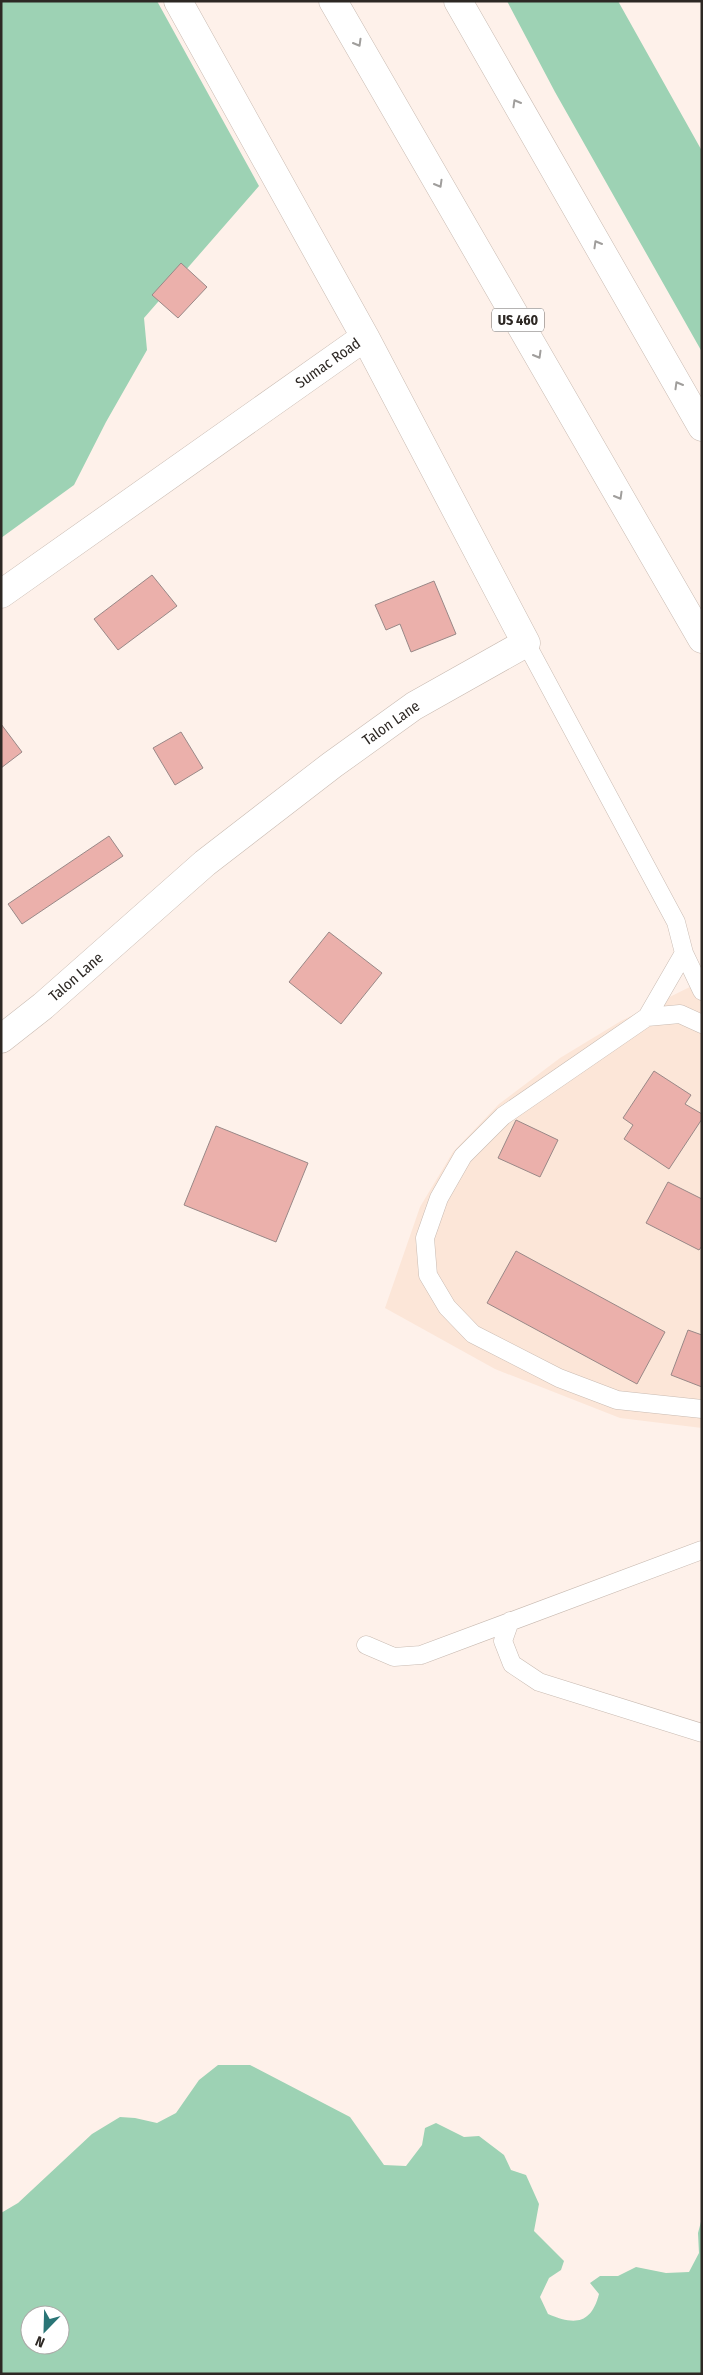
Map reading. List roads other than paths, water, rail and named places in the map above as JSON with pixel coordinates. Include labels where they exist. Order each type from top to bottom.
[{"type":"main road","name":"Sumac Road","points":[[1,594],[365,337],[178,1]]},
{"type":"main road","name":"US 460","points":[[333,1],[702,638]]},
{"type":"main road","points":[[458,1],[702,427]]},
{"type":"main road","points":[[365,337],[526,643]]},
{"type":"main road","name":"Talon Lane","points":[[1,1039],[43,1006],[205,863],[332,765],[414,706],[526,643]]},
{"type":"lane","points":[[526,643],[676,922],[684,953],[702,991]]},
{"type":"lane","points":[[684,953],[647,1017],[503,1116],[463,1156],[439,1198],[425,1238],[428,1276],[447,1307],[472,1334],[559,1378],[617,1400],[702,1409]]},
{"type":"lane","points":[[647,1017],[680,1014],[702,1024]]},
{"type":"lane","points":[[366,1645],[394,1657],[420,1655],[702,1550]]},
{"type":"lane","points":[[510,1621],[503,1641],[512,1664],[539,1682],[702,1733]]}]
